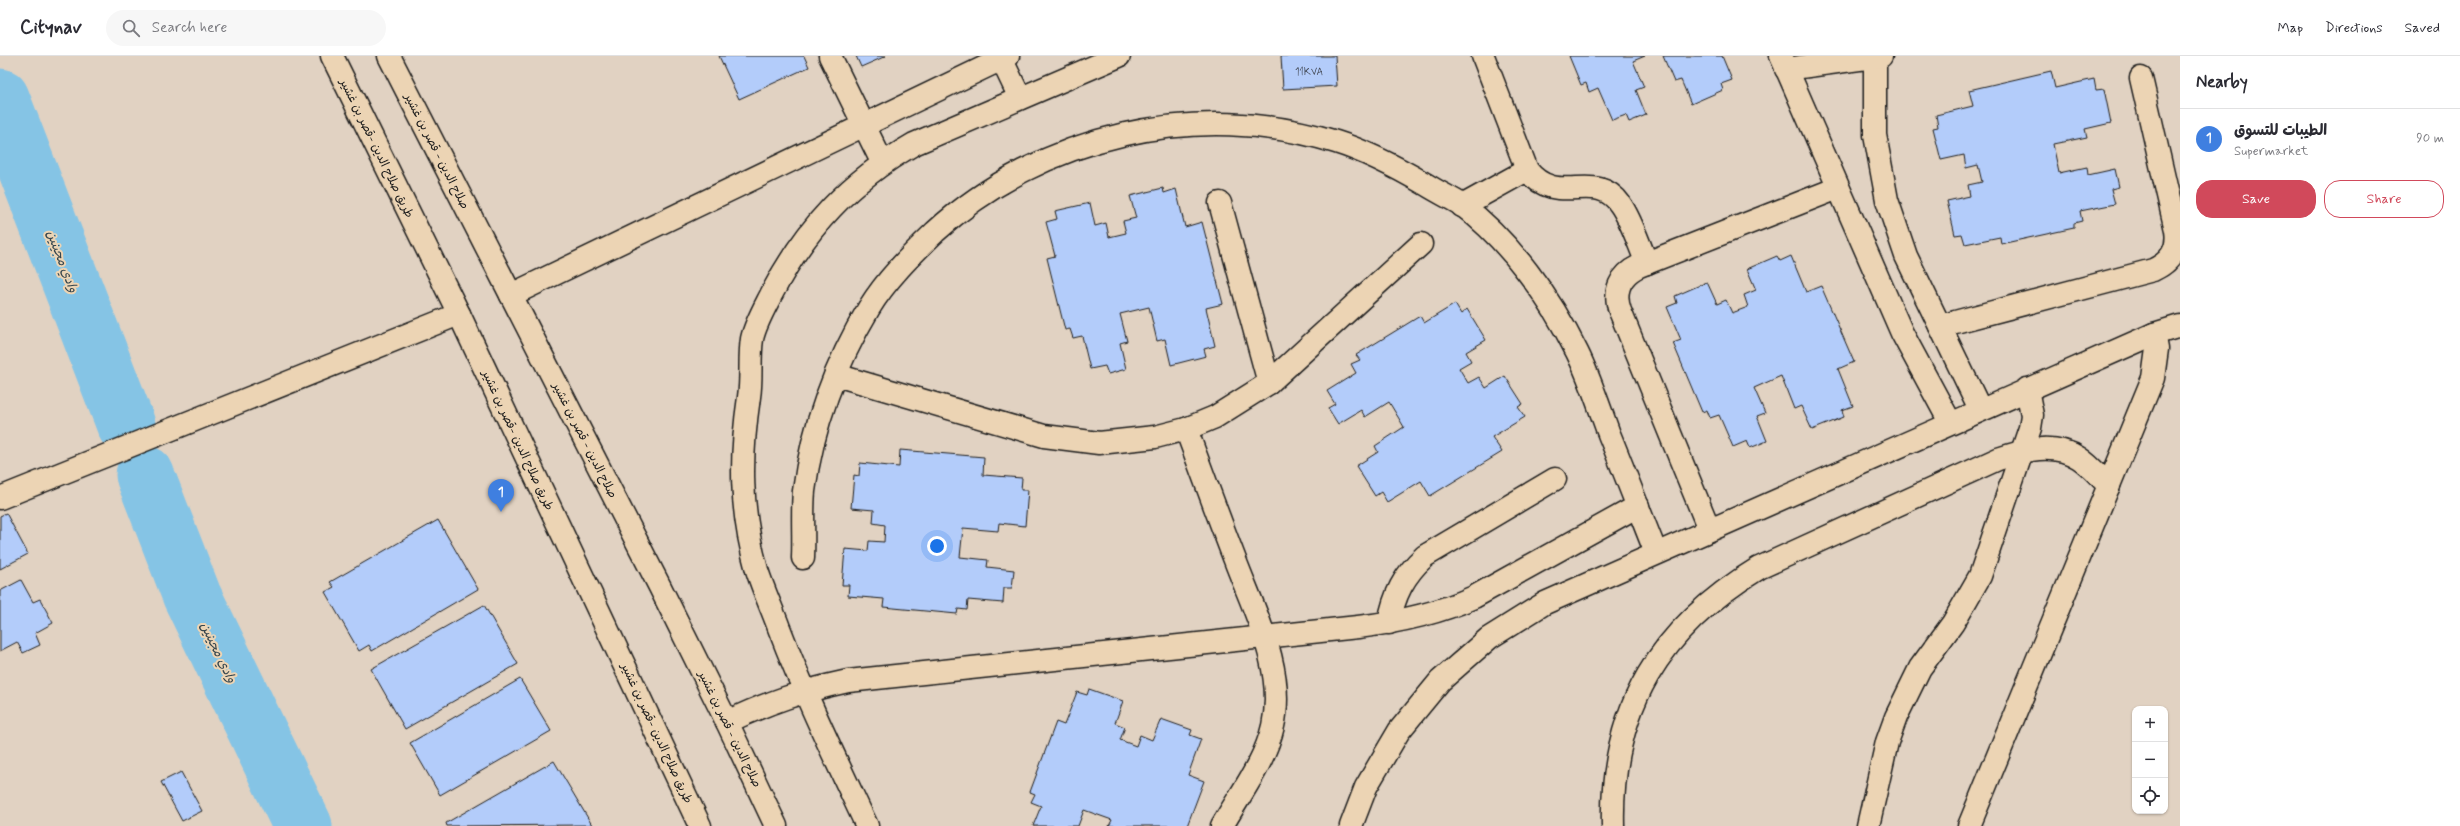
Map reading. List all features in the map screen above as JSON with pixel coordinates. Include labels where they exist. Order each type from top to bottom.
[{"type":"main road","name":"طريق صلاح الدين -قصر بن غشير","points":[[332,56],[459,314],[700,826]]},
{"type":"main road","name":"صلاح الدين - قصر بن غشير","points":[[389,56],[727,722],[776,826]]},
{"type":"main road","points":[[830,56],[882,162]]},
{"type":"main road","points":[[867,826],[803,690],[758,571],[749,536],[741,475],[752,338],[780,278],[803,241],[826,213],[852,186],[882,162],[914,144],[1119,56]]},
{"type":"main road","points":[[1483,56],[1527,170],[1535,180],[1546,186],[1558,189],[1584,187],[1598,188],[1610,194],[1620,203],[1647,263]]},
{"type":"main road","points":[[1950,422],[1902,333],[1784,62],[1877,56],[1875,135],[1887,200],[1906,256],[1980,409]]},
{"type":"main road","points":[[511,295],[1003,57],[1020,98]]},
{"type":"main road","points":[[1940,326],[2153,270],[2164,265],[2173,255],[2178,238],[2141,78]]},
{"type":"main road","points":[[803,558],[804,492],[816,427],[836,375],[870,307],[910,255],[959,210],[1014,174],[1075,147],[1139,130],[1205,123],[1272,128],[1336,142],[1398,168],[1462,206],[1504,245],[1544,293],[1577,353],[1656,553]]},
{"type":"main road","points":[[1462,206],[1527,170]]},
{"type":"main road","points":[[1709,529],[1617,302],[1617,290],[1621,280],[1629,271],[1838,188]]},
{"type":"main road","points":[[1220,203],[1269,383]]},
{"type":"main road","points":[[836,375],[1044,436],[1072,441],[1127,441],[1186,429],[1215,418],[1269,383],[1421,244]]},
{"type":"main road","points":[[0,498],[459,314]]},
{"type":"main road","points":[[1351,826],[1366,787],[1399,730],[1440,681],[1489,638],[1544,603],[1950,422],[2154,334],[2180,326]]},
{"type":"main road","points":[[1969,826],[2153,378],[2157,349],[2154,334]]},
{"type":"main road","points":[[1868,826],[1887,742],[1896,717],[1920,668],[1953,624],[1980,576],[2030,428],[2032,415],[2027,389]]},
{"type":"main road","points":[[1186,429],[1263,637],[1274,680],[1276,702],[1273,725],[1267,747],[1222,826]]},
{"type":"main road","points":[[1613,826],[1612,797],[1616,761],[1624,727],[1638,694],[1659,657],[1676,634],[1701,608],[1729,586],[1760,568],[1998,459],[2022,450],[2042,448],[2061,451],[2080,458],[2109,486]]},
{"type":"main road","points":[[1389,624],[1392,604],[1400,586],[1411,569],[1425,556],[1554,479]]},
{"type":"main road","points":[[727,722],[767,703],[803,690],[848,681],[1389,624],[1448,609],[1474,597],[1638,506]]},
{"type":"building","points":[[719,56],[804,56],[809,67],[739,99]]},
{"type":"building","points":[[856,56],[886,56],[861,67]]},
{"type":"building","points":[[1281,56],[1335,56],[1337,86],[1283,89]]},
{"type":"building","points":[[1569,56],[1645,56],[1633,61],[1644,87],[1636,90],[1646,115],[1629,122],[1626,115],[1612,120],[1598,88],[1589,92],[1586,83],[1581,85]]},
{"type":"building","points":[[1663,56],[1722,56],[1732,80],[1721,84],[1723,90],[1691,104],[1681,80],[1674,82]]},
{"type":"building","points":[[2051,71],[2055,88],[2094,79],[2096,90],[2104,89],[2111,123],[2085,129],[2087,137],[2053,144],[2059,173],[2087,167],[2088,175],[2115,169],[2119,187],[2111,189],[2115,204],[2080,211],[2082,221],[2074,223],[2074,228],[2001,244],[2000,237],[1965,244],[1962,234],[1955,235],[1947,201],[1970,196],[1968,185],[1982,182],[1978,165],[1966,168],[1964,155],[1941,160],[1933,128],[1938,127],[1936,115],[1973,106],[1969,90]]},
{"type":"building","points":[[1163,188],[1164,193],[1176,189],[1185,227],[1202,222],[1223,304],[1206,308],[1215,346],[1204,349],[1206,356],[1171,365],[1165,339],[1157,341],[1149,307],[1120,314],[1127,341],[1120,343],[1126,369],[1108,374],[1105,366],[1090,369],[1082,336],[1073,338],[1070,329],[1065,330],[1047,258],[1055,256],[1046,222],[1057,219],[1055,211],[1090,203],[1095,226],[1106,223],[1109,237],[1126,233],[1123,221],[1136,218],[1130,196]]},
{"type":"building","points":[[1777,256],[1780,261],[1791,256],[1806,292],[1821,286],[1854,362],[1838,369],[1853,406],[1842,410],[1844,417],[1812,430],[1801,406],[1794,409],[1781,376],[1754,388],[1765,413],[1757,416],[1767,441],[1750,448],[1747,441],[1733,447],[1719,415],[1710,418],[1707,410],[1702,412],[1673,343],[1681,340],[1667,307],[1677,303],[1675,296],[1707,282],[1717,304],[1726,300],[1732,313],[1748,307],[1744,295],[1756,290],[1747,269]]},
{"type":"building","points":[[1455,304],[1461,314],[1467,309],[1486,340],[1466,352],[1471,361],[1459,368],[1468,383],[1479,377],[1486,388],[1505,376],[1523,404],[1518,407],[1525,417],[1492,437],[1502,452],[1430,496],[1421,481],[1387,502],[1381,492],[1375,496],[1356,466],[1378,452],[1375,446],[1404,427],[1389,402],[1365,417],[1361,410],[1338,424],[1328,408],[1335,404],[1327,391],[1356,373],[1351,364],[1360,360],[1356,355],[1420,316],[1424,323]]},
{"type":"building","points":[[900,450],[984,457],[983,475],[1022,478],[1021,490],[1028,490],[1025,526],[999,523],[998,531],[963,528],[960,557],[988,560],[987,567],[1014,570],[1012,588],[1004,588],[1003,603],[968,600],[967,610],[958,609],[957,614],[883,607],[884,599],[848,596],[849,585],[842,585],[845,549],[868,551],[869,541],[884,542],[885,525],[873,523],[874,510],[851,508],[854,475],[859,476],[860,463],[899,467]]},
{"type":"building","points":[[6,513],[28,554],[0,569],[0,516]]},
{"type":"building","points":[[438,520],[478,589],[372,651],[369,645],[359,651],[325,592],[334,587],[330,582]]},
{"type":"building","points":[[21,580],[33,602],[40,599],[53,623],[35,633],[40,645],[23,653],[17,642],[0,651],[0,591]]},
{"type":"building","points":[[484,605],[518,664],[405,729],[371,669]]},
{"type":"building","points":[[520,679],[551,731],[440,795],[410,743]]},
{"type":"building","points":[[1089,689],[1123,701],[1115,723],[1125,727],[1120,740],[1136,746],[1140,735],[1152,740],[1161,719],[1192,730],[1190,735],[1201,739],[1188,775],[1204,781],[1187,826],[1109,826],[1112,820],[1084,810],[1078,826],[1033,826],[1041,806],[1031,802],[1035,794],[1030,792],[1056,722],[1064,725],[1077,692],[1087,695]]},
{"type":"building","points":[[554,761],[592,825],[447,826],[446,823]]},
{"type":"building","points":[[181,772],[202,811],[182,821],[161,782]]},
{"type":"waterway","name":"وادي مجينين","points":[[0,98],[126,425]]},
{"type":"waterway","name":"وادي مجينين","points":[[145,475],[192,596],[303,826]]},
{"type":"place","name":"الطيبات للتسوق","points":[[501,512]]}]
